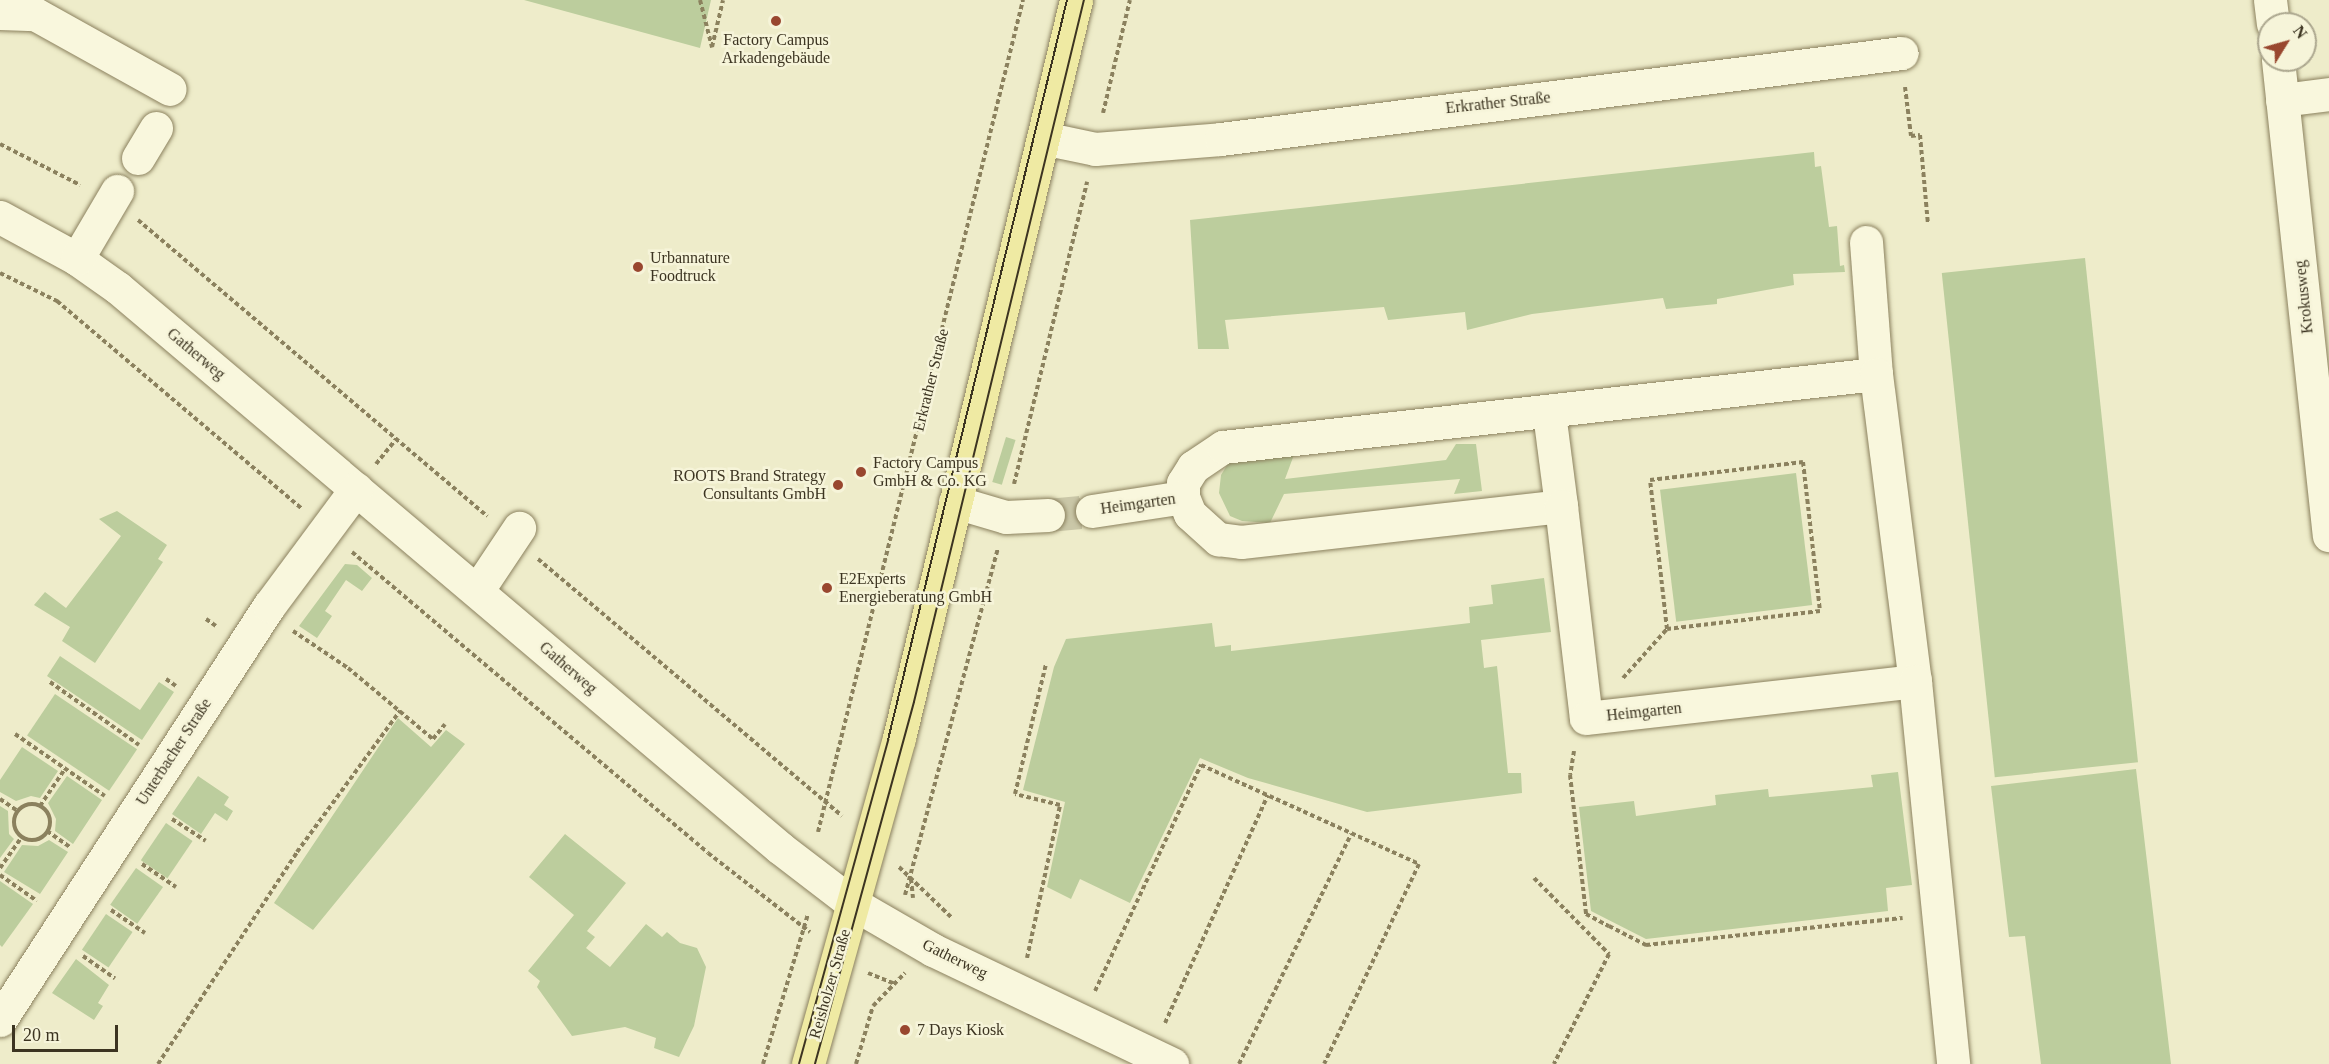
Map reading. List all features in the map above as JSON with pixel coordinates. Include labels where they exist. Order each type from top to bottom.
[{"type":"main road","points":[[852,903],[899,738],[1076,0]]},
{"type":"main road","name":"Reisholzer Straße","points":[[808,1064],[852,903]]},
{"type":"street","points":[[0,12],[37,7],[170,89]]},
{"type":"street","name":"Erkrather Straße","points":[[1043,138],[1095,149],[1221,139],[1902,53]]},
{"type":"street","name":"Krokusweg","points":[[2279,72],[2329,533]]},
{"type":"street","points":[[2282,100],[2329,94]]},
{"type":"street","points":[[138,158],[156,128]]},
{"type":"street","points":[[77,259],[113,197]]},
{"type":"street","name":"Gatherweg","points":[[0,217],[77,259],[118,288],[362,481],[477,591],[771,841],[852,903],[933,950],[1162,1059]]},
{"type":"street","points":[[1866,243],[1876,374],[1915,681],[1953,1064]]},
{"type":"street","name":"Heimgarten","points":[[1561,506],[1241,542],[1218,539],[1191,514],[1183,497],[1183,483],[1193,466],[1223,447],[1550,413],[1876,374]]},
{"type":"street","name":"Heimgarten","points":[[1550,413],[1586,718],[1915,681]]},
{"type":"street","name":"Unterbacher Straße","points":[[0,1020],[266,611],[362,481]]},
{"type":"street","name":"Heimgarten","points":[[1092,511],[1183,497]]},
{"type":"street","points":[[955,502],[1006,517],[1048,515]]},
{"type":"street","points":[[477,591],[516,533]]},
{"type":"path","points":[[700,0],[712,47],[723,0]]},
{"type":"path","name":"Erkrather Straße","points":[[819,829],[1023,0]]},
{"type":"path","points":[[1012,494],[1131,0]]},
{"type":"path","points":[[1902,53],[1911,136],[1920,135],[1928,225]]},
{"type":"path","points":[[0,144],[113,197],[396,439],[516,533],[841,815]]},
{"type":"path","points":[[0,273],[57,301],[310,516]]},
{"type":"path","points":[[362,481],[396,439]]},
{"type":"path","points":[[1667,629],[1650,480],[1803,462],[1821,611],[1667,629],[1586,718],[1570,763],[1586,914],[1646,945],[1939,912]]},
{"type":"path","points":[[899,867],[911,878],[1000,540]]},
{"type":"path","points":[[348,549],[708,853],[804,927]]},
{"type":"path","points":[[266,611],[348,668],[433,740],[445,724]]},
{"type":"path","points":[[1019,991],[1060,805],[1015,794],[1046,664]]},
{"type":"path","points":[[51,682],[166,764]]},
{"type":"path","points":[[158,1064],[297,852],[400,711]]},
{"type":"path","points":[[15,734],[133,815]]},
{"type":"path","points":[[1082,1020],[1202,765],[1419,864],[1324,1064]]},
{"type":"path","points":[[40,806],[65,769]]},
{"type":"path","points":[[1162,1059],[1268,795]]},
{"type":"path","points":[[0,799],[18,811]]},
{"type":"path","points":[[29,804],[40,806],[50,819],[47,831],[37,839],[22,836],[14,826],[18,811],[29,804]]},
{"type":"path","points":[[1239,1064],[1351,834]]},
{"type":"path","points":[[0,868],[22,836]]},
{"type":"path","points":[[0,875],[65,920]]},
{"type":"path","points":[[1534,878],[1609,954],[1554,1064]]},
{"type":"path","points":[[762,1064],[810,905]]},
{"type":"path","points":[[856,1064],[873,1006],[908,970]]},
{"type":"path","points":[[871,976],[895,984]]},
{"type":"green space","points":[[524,0],[711,0],[700,48]]},
{"type":"green space","points":[[1814,152],[1815,167],[1821,166],[1829,227],[1837,226],[1840,266],[1844,265],[1845,272],[1793,274],[1794,285],[1717,299],[1717,304],[1666,309],[1663,298],[1532,314],[1467,330],[1465,312],[1388,320],[1384,307],[1225,320],[1229,349],[1198,349],[1190,220]]},
{"type":"green space","points":[[2085,258],[2138,762],[1995,777],[1942,273]]},
{"type":"green space","points":[[1006,437],[1016,440],[1002,485],[992,482]]},
{"type":"green space","points":[[1456,444],[1476,444],[1482,491],[1454,494],[1460,479],[1284,494],[1270,523],[1242,521],[1230,516],[1219,493],[1221,475],[1229,462],[1295,452],[1285,479],[1446,460]]},
{"type":"green space","points":[[1796,473],[1812,605],[1676,622],[1660,490]]},
{"type":"green space","points":[[117,511],[167,545],[158,559],[163,562],[95,663],[62,641],[70,627],[34,605],[45,592],[66,608],[121,536],[99,519]]},
{"type":"green space","points":[[345,564],[357,565],[372,578],[362,591],[346,580],[325,611],[332,616],[317,638],[299,626]]},
{"type":"green space","points":[[1544,578],[1551,632],[1481,640],[1484,668],[1497,666],[1508,773],[1521,773],[1522,793],[1367,812],[1248,778],[1200,758],[1130,903],[1080,879],[1071,899],[1047,887],[1065,802],[1023,790],[1054,667],[1066,639],[1212,623],[1215,647],[1231,645],[1231,651],[1470,623],[1469,607],[1493,604],[1491,585]]},
{"type":"green space","points":[[60,656],[140,710],[159,682],[174,692],[142,740],[47,676]]},
{"type":"green space","points":[[55,694],[137,749],[109,791],[27,735]]},
{"type":"green space","points":[[398,718],[431,747],[446,730],[465,744],[313,930],[274,903]]},
{"type":"green space","points":[[22,747],[58,771],[40,798],[31,796],[16,801],[0,792],[0,780]]},
{"type":"green space","points":[[2136,769],[2171,1064],[2041,1064],[2025,936],[2009,937],[1991,786]]},
{"type":"green space","points":[[1898,772],[1912,885],[1886,888],[1888,911],[1646,939],[1591,911],[1579,807],[1634,801],[1636,816],[1716,805],[1715,795],[1768,789],[1769,797],[1873,787],[1871,775]]},
{"type":"green space","points":[[67,776],[102,800],[73,844],[55,831],[56,819],[48,803]]},
{"type":"green space","points":[[198,776],[229,797],[224,805],[233,811],[227,821],[215,813],[201,834],[172,814]]},
{"type":"green space","points":[[0,806],[8,811],[9,834],[14,839],[0,858]]},
{"type":"green space","points":[[166,823],[193,841],[167,878],[141,860]]},
{"type":"green space","points":[[565,834],[626,883],[587,931],[595,937],[586,948],[610,967],[646,924],[662,937],[667,932],[680,943],[697,948],[706,967],[694,1026],[679,1057],[654,1048],[656,1038],[625,1027],[572,1036],[537,987],[540,981],[528,971],[574,915],[529,877]]},
{"type":"green space","points":[[49,840],[68,852],[40,894],[4,872],[22,845],[38,846]]},
{"type":"green space","points":[[136,868],[163,887],[137,924],[110,905]]},
{"type":"green space","points":[[0,881],[33,904],[2,947],[0,945]]},
{"type":"green space","points":[[106,914],[133,932],[108,968],[82,950]]},
{"type":"green space","points":[[76,959],[109,985],[98,1003],[103,1006],[94,1020],[52,993]]},
{"type":"tunnel","points":[[1048,515],[1092,511]]},
{"type":"tram line","points":[[799,1064],[888,740],[1067,0]]},
{"type":"tram line","points":[[815,1064],[914,702],[1084,0]]},
{"type":"place","name":"Factory Campus Arkadengebäude","points":[[776,21]]},
{"type":"place","name":"Urbannature Foodtruck","points":[[638,267]]},
{"type":"place","name":"Factory Campus GmbH & Co. KG","points":[[861,472]]},
{"type":"place","name":"ROOTS Brand Strategy Consultants GmbH","points":[[838,485]]},
{"type":"place","name":"E2Experts Energieberatung GmbH","points":[[827,588]]},
{"type":"place","name":"7 Days Kiosk","points":[[905,1030]]}]
